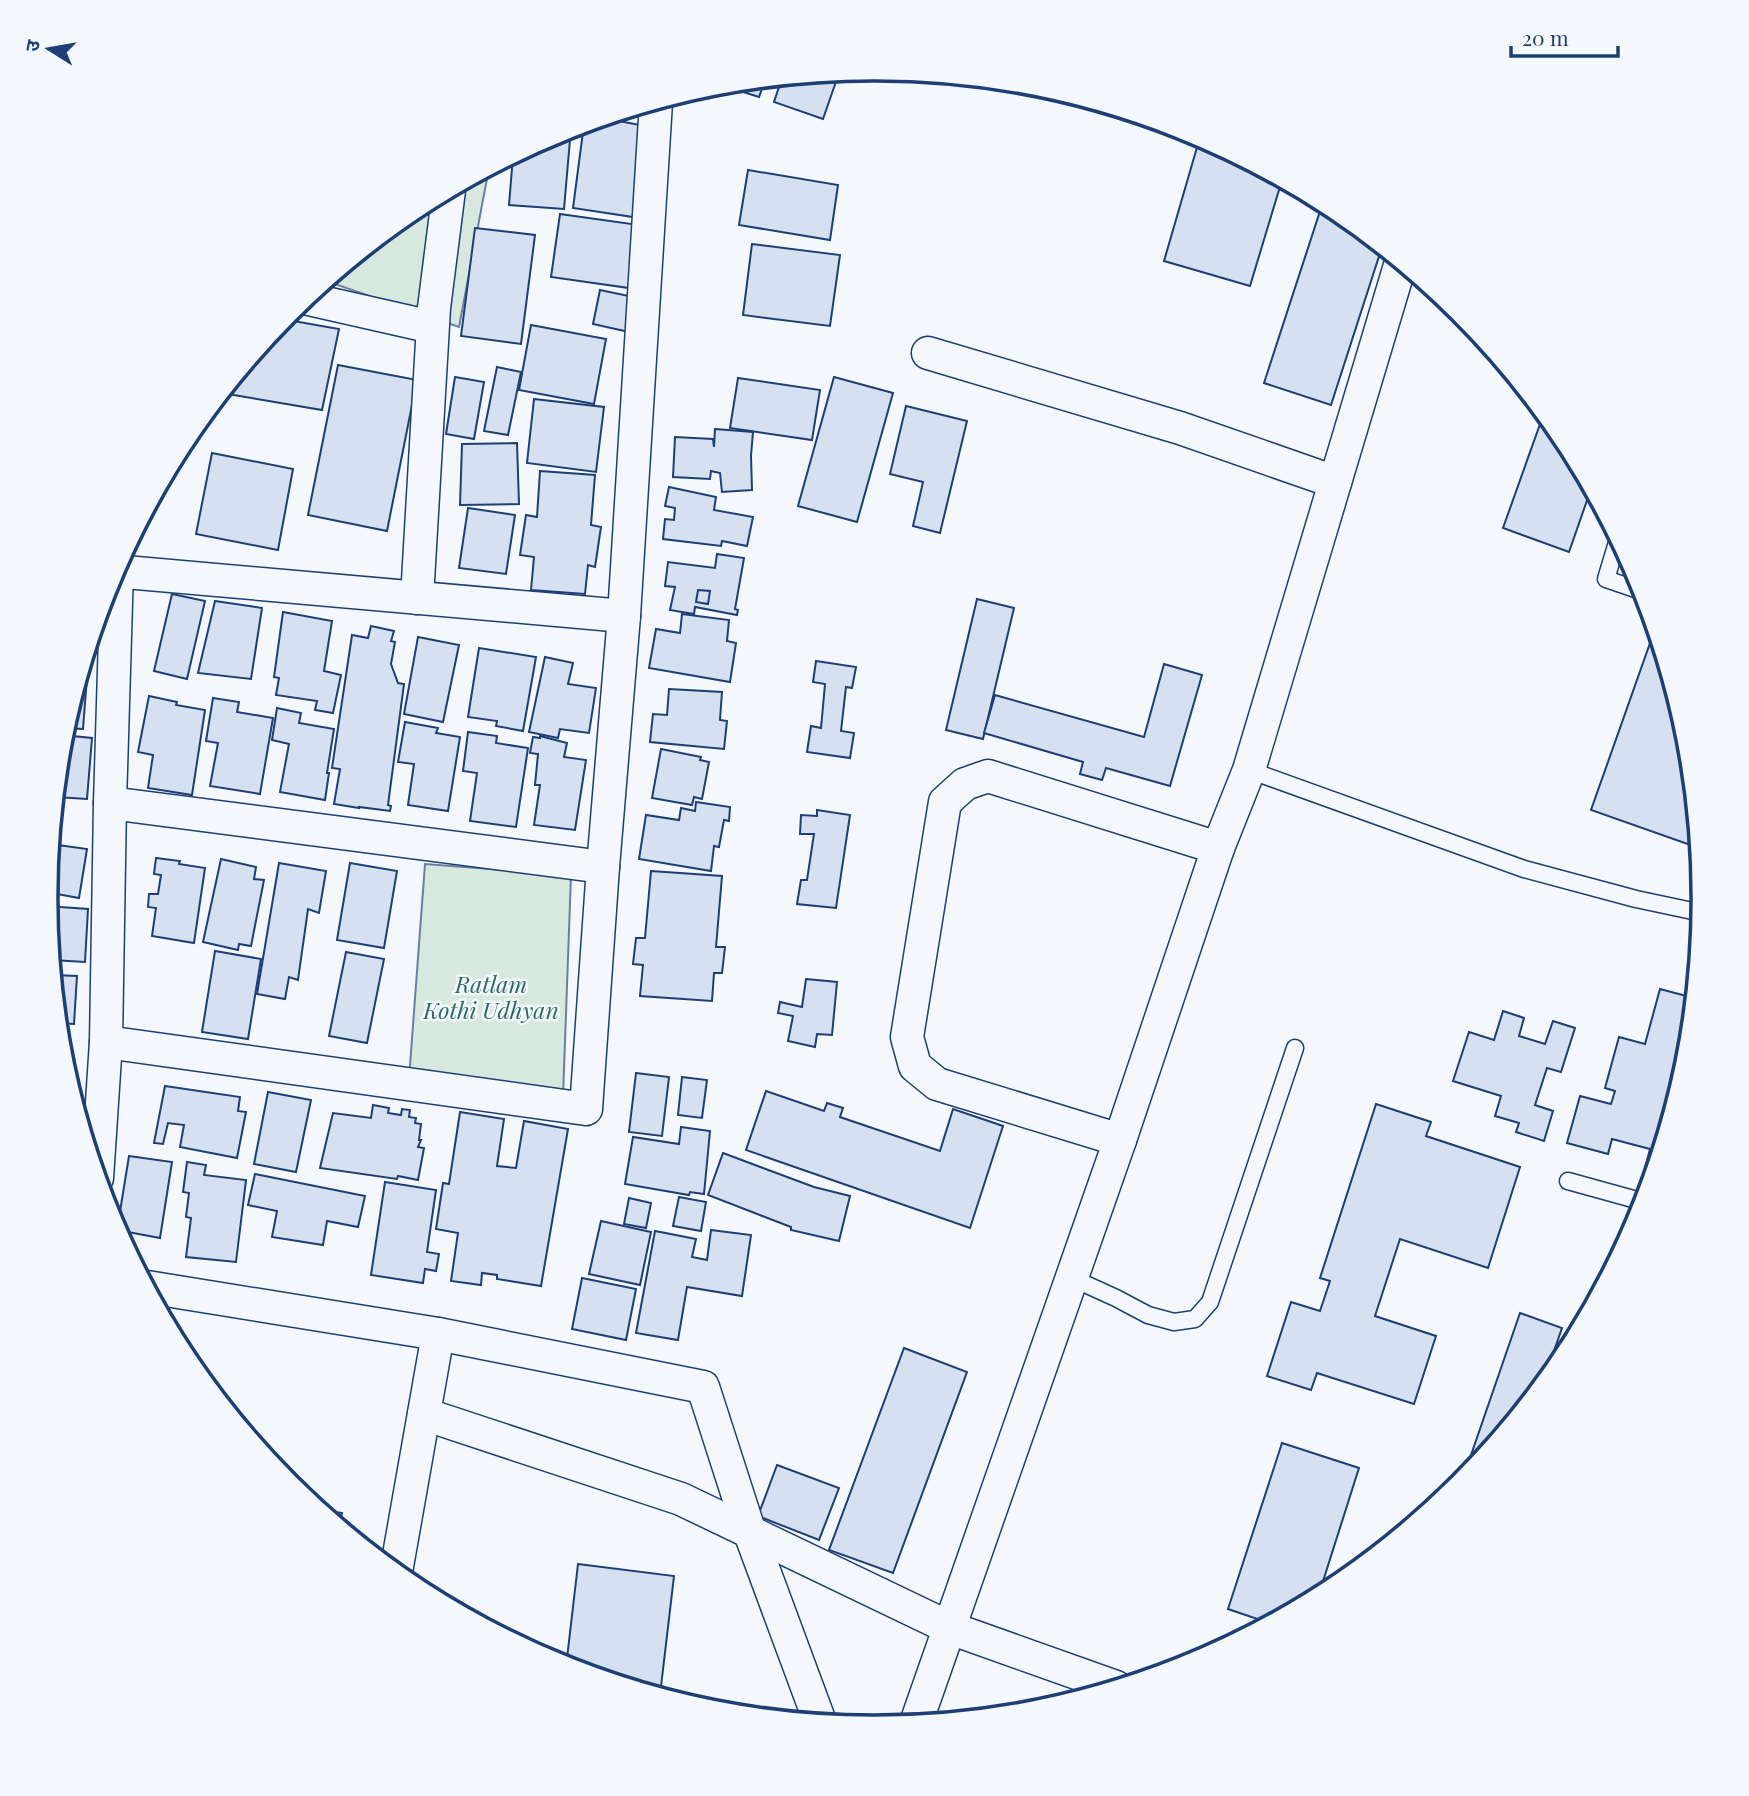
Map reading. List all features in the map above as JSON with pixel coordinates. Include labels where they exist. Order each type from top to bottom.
[{"type":"street","points":[[106,1042],[586,1109],[624,616],[655,111]]},
{"type":"street","points":[[417,598],[432,327],[447,203]]},
{"type":"street","points":[[919,1713],[1120,1140],[1218,848],[1248,770],[1398,272]]},
{"type":"street","points":[[317,302],[432,327]]},
{"type":"street","points":[[928,353],[1180,428],[1335,482]]},
{"type":"street","points":[[126,571],[624,616]]},
{"type":"street","points":[[99,1153],[106,1042],[114,600]]},
{"type":"street","points":[[1120,1140],[937,1084],[915,1066],[907,1037],[945,802],[965,783],[988,776],[1218,848]]},
{"type":"street","points":[[110,803],[603,867]]},
{"type":"street","points":[[158,1289],[438,1334],[703,1387],[750,1533],[817,1713]]},
{"type":"street","points":[[398,1561],[438,1334]]},
{"type":"street","points":[[424,1414],[681,1499],[950,1628],[1102,1682]]},
{"type":"lane","points":[[1614,552],[1606,579],[1630,587]]},
{"type":"lane","points":[[1248,770],[1524,869],[1636,900],[1691,911]]},
{"type":"lane","points":[[1072,1278],[1148,1315],[1174,1322],[1195,1320],[1210,1302],[1295,1048]]},
{"type":"lane","points":[[1568,1181],[1634,1199]]},
{"type":"green space","points":[[487,179],[459,327],[336,284],[377,250],[421,219]]},
{"type":"green space","name":"Ratlam Kothi Udhyan","points":[[425,864],[571,875],[563,1097],[409,1079]]},
{"type":"building","points":[[836,82],[823,119],[774,102],[779,87]]},
{"type":"building","points":[[762,89],[759,97],[744,92]]},
{"type":"building","points":[[623,122],[640,125],[633,217],[573,208],[582,136]]},
{"type":"building","points":[[570,140],[564,209],[509,205],[512,165]]},
{"type":"building","points":[[1197,147],[1279,189],[1250,286],[1164,261]]},
{"type":"building","points":[[748,170],[838,185],[830,240],[739,225]]},
{"type":"building","points":[[560,214],[639,225],[629,288],[551,277]]},
{"type":"building","points":[[1319,214],[1379,256],[1331,405],[1264,383]]},
{"type":"building","points":[[475,228],[535,235],[521,344],[461,336]]},
{"type":"building","points":[[752,244],[840,255],[830,326],[743,315]]},
{"type":"building","points":[[600,290],[629,296],[629,332],[593,324]]},
{"type":"building","points":[[296,321],[339,329],[322,410],[232,395],[260,359]]},
{"type":"building","points":[[531,325],[606,339],[594,404],[519,390]]},
{"type":"building","points":[[338,365],[417,380],[387,531],[308,515]]},
{"type":"building","points":[[497,367],[521,372],[508,435],[484,431]]},
{"type":"building","points":[[455,377],[484,382],[474,439],[446,434]]},
{"type":"building","points":[[834,377],[893,393],[857,522],[798,506]]},
{"type":"building","points":[[738,378],[820,390],[812,440],[730,428]]},
{"type":"building","points":[[534,399],[604,407],[596,472],[527,463]]},
{"type":"building","points":[[906,406],[967,421],[940,533],[913,526],[923,482],[890,474]]},
{"type":"building","points":[[1540,425],[1587,500],[1569,552],[1503,528]]},
{"type":"building","points":[[715,429],[753,432],[752,490],[722,492],[720,473],[711,471],[710,479],[673,477],[675,437],[713,439],[714,447]]},
{"type":"building","points":[[517,443],[519,504],[460,505],[462,444]]},
{"type":"building","points":[[212,453],[293,469],[278,550],[196,534]]},
{"type":"building","points":[[540,471],[595,475],[591,525],[601,527],[595,567],[588,565],[585,594],[531,590],[534,557],[520,555],[526,515],[537,517]]},
{"type":"building","points":[[669,487],[716,497],[714,510],[753,517],[747,546],[722,541],[721,546],[663,539],[665,519],[674,520],[675,508],[665,506]]},
{"type":"building","points":[[468,508],[515,515],[506,574],[459,568]]},
{"type":"building","points":[[717,554],[744,558],[735,609],[738,610],[737,615],[695,607],[694,614],[670,610],[675,587],[665,586],[668,562],[715,568]]},
{"type":"building","points":[[698,590],[710,591],[708,604],[696,602]]},
{"type":"building","points":[[172,594],[205,601],[187,679],[154,671]]},
{"type":"building","points":[[977,599],[1014,608],[983,739],[946,730]]},
{"type":"building","points":[[215,601],[262,608],[251,679],[198,673]]},
{"type":"building","points":[[283,612],[332,621],[324,671],[341,675],[333,713],[315,710],[317,701],[276,695],[279,678],[274,677]]},
{"type":"building","points":[[682,614],[729,620],[727,641],[736,643],[730,682],[649,668],[656,629],[680,633]]},
{"type":"building","points":[[371,626],[394,631],[391,664],[398,683],[404,684],[388,805],[391,806],[390,811],[334,804],[340,769],[332,768],[352,635],[368,638]]},
{"type":"building","points":[[418,637],[459,645],[443,722],[404,714]]},
{"type":"building","points":[[1650,643],[1676,739],[1690,845],[1591,810]]},
{"type":"building","points":[[479,648],[536,657],[523,731],[496,726],[497,721],[468,717]]},
{"type":"building","points":[[545,657],[573,663],[568,684],[596,688],[589,733],[560,729],[558,738],[529,732]]},
{"type":"building","points":[[816,661],[856,667],[852,688],[846,687],[841,731],[854,733],[850,758],[807,752],[811,726],[821,728],[825,684],[813,682]]},
{"type":"building","points":[[1164,664],[1202,675],[1170,786],[1106,768],[1102,780],[1080,774],[1083,762],[984,733],[995,695],[1144,737]]},
{"type":"building","points":[[86,686],[83,729],[76,729]]},
{"type":"building","points":[[669,689],[722,692],[720,720],[727,721],[724,749],[650,742],[653,714],[667,715]]},
{"type":"building","points":[[149,696],[177,702],[176,705],[205,710],[192,795],[148,788],[153,755],[138,752]]},
{"type":"building","points":[[213,698],[239,702],[237,712],[273,718],[260,794],[210,786],[218,743],[206,741]]},
{"type":"building","points":[[277,708],[301,713],[299,723],[334,729],[325,800],[280,792],[289,744],[272,740]]},
{"type":"building","points":[[405,722],[438,728],[436,733],[460,737],[448,811],[408,805],[414,764],[398,762]]},
{"type":"building","points":[[468,732],[497,736],[496,743],[528,748],[516,827],[470,821],[477,773],[463,771]]},
{"type":"building","points":[[74,736],[92,738],[87,799],[64,798]]},
{"type":"building","points":[[540,736],[567,743],[564,757],[586,760],[575,830],[534,825],[540,785],[535,785],[538,754],[530,753],[533,737]]},
{"type":"building","points":[[661,749],[701,757],[700,760],[709,762],[702,799],[694,797],[692,805],[652,798]]},
{"type":"building","points":[[696,802],[730,807],[729,821],[724,820],[719,847],[714,846],[711,871],[639,859],[646,815],[679,820],[681,808],[695,811]]},
{"type":"building","points":[[817,810],[850,815],[836,908],[797,904],[801,880],[807,880],[814,834],[800,834],[801,815],[817,816]]},
{"type":"building","points":[[59,845],[87,849],[79,898],[58,894]]},
{"type":"building","points":[[156,858],[205,868],[194,943],[152,936],[156,908],[148,907],[149,894],[158,894],[161,875],[154,874]]},
{"type":"building","points":[[221,859],[256,867],[254,879],[264,880],[251,946],[239,944],[238,950],[203,942]]},
{"type":"building","points":[[279,863],[326,871],[319,913],[308,909],[298,980],[289,977],[285,999],[257,994]]},
{"type":"building","points":[[350,863],[397,871],[384,948],[337,940]]},
{"type":"building","points":[[651,871],[722,876],[716,947],[725,947],[722,973],[714,973],[712,1001],[640,996],[643,965],[633,964],[636,938],[645,938]]},
{"type":"building","points":[[58,907],[88,909],[85,962],[60,960]]},
{"type":"building","points":[[215,951],[261,959],[248,1039],[202,1032]]},
{"type":"building","points":[[346,952],[384,959],[367,1043],[329,1036]]},
{"type":"building","points":[[62,975],[77,976],[74,1024],[68,1024]]},
{"type":"building","points":[[806,979],[837,982],[832,1035],[817,1034],[815,1047],[788,1041],[793,1016],[778,1013],[780,1002],[802,1007]]},
{"type":"building","points":[[1660,989],[1685,996],[1676,1057],[1644,1170],[1650,1149],[1612,1139],[1608,1154],[1567,1143],[1580,1096],[1611,1104],[1615,1091],[1605,1088],[1619,1037],[1645,1044]]},
{"type":"building","points":[[1503,1011],[1524,1018],[1519,1036],[1545,1044],[1553,1021],[1575,1028],[1561,1072],[1547,1068],[1535,1105],[1553,1111],[1544,1141],[1516,1132],[1519,1123],[1495,1116],[1501,1096],[1453,1081],[1469,1032],[1494,1040]]},
{"type":"building","points":[[636,1073],[669,1077],[662,1136],[629,1132]]},
{"type":"building","points":[[682,1077],[707,1080],[702,1118],[678,1115]]},
{"type":"building","points":[[165,1086],[240,1097],[238,1111],[246,1112],[237,1158],[180,1147],[184,1125],[168,1123],[163,1144],[154,1143]]},
{"type":"building","points":[[766,1091],[824,1111],[827,1103],[843,1108],[840,1117],[940,1151],[953,1109],[1003,1126],[970,1228],[746,1150]]},
{"type":"building","points":[[268,1092],[311,1100],[296,1172],[254,1164]]},
{"type":"building","points":[[1376,1104],[1431,1122],[1426,1136],[1520,1167],[1488,1268],[1400,1239],[1375,1316],[1436,1336],[1414,1404],[1317,1373],[1311,1390],[1267,1376],[1291,1302],[1320,1311],[1330,1281],[1320,1278]]},
{"type":"building","points":[[373,1105],[389,1108],[388,1113],[401,1115],[402,1109],[410,1110],[409,1117],[416,1118],[415,1123],[421,1124],[418,1147],[424,1148],[418,1180],[320,1168],[333,1113],[371,1118]]},
{"type":"building","points":[[460,1112],[504,1119],[497,1166],[516,1168],[524,1121],[568,1129],[541,1286],[497,1279],[497,1275],[482,1273],[481,1285],[451,1281],[458,1233],[436,1229],[443,1183],[449,1184]]},
{"type":"building","points":[[681,1127],[710,1131],[704,1194],[690,1192],[689,1195],[625,1184],[633,1137],[679,1144]]},
{"type":"building","points":[[723,1153],[814,1187],[850,1196],[839,1241],[791,1230],[791,1227],[708,1195]]},
{"type":"building","points":[[129,1156],[172,1162],[160,1238],[130,1232],[120,1211]]},
{"type":"building","points":[[187,1162],[206,1165],[204,1175],[246,1180],[236,1262],[186,1257],[191,1218],[186,1217],[189,1193],[183,1192]]},
{"type":"building","points":[[255,1174],[365,1196],[358,1227],[327,1221],[323,1245],[272,1237],[277,1211],[248,1205]]},
{"type":"building","points":[[385,1182],[436,1190],[427,1252],[439,1254],[436,1271],[425,1269],[423,1283],[371,1275]]},
{"type":"building","points":[[679,1197],[706,1202],[701,1231],[673,1226]]},
{"type":"building","points":[[629,1198],[651,1203],[646,1228],[624,1224]]},
{"type":"building","points":[[601,1221],[651,1232],[640,1285],[589,1274]]},
{"type":"building","points":[[711,1230],[751,1235],[742,1296],[687,1287],[678,1340],[636,1333],[655,1231],[696,1239],[692,1257],[707,1260]]},
{"type":"building","points":[[582,1278],[636,1289],[626,1340],[572,1329]]},
{"type":"building","points":[[1520,1313],[1562,1328],[1553,1353],[1489,1437],[1470,1457]]},
{"type":"building","points":[[904,1348],[967,1372],[893,1573],[829,1550]]},
{"type":"building","points":[[1282,1443],[1359,1468],[1323,1580],[1258,1619],[1228,1609]]},
{"type":"building","points":[[777,1465],[839,1488],[819,1540],[758,1516]]},
{"type":"building","points":[[578,1564],[674,1576],[661,1686],[567,1655]]}]
